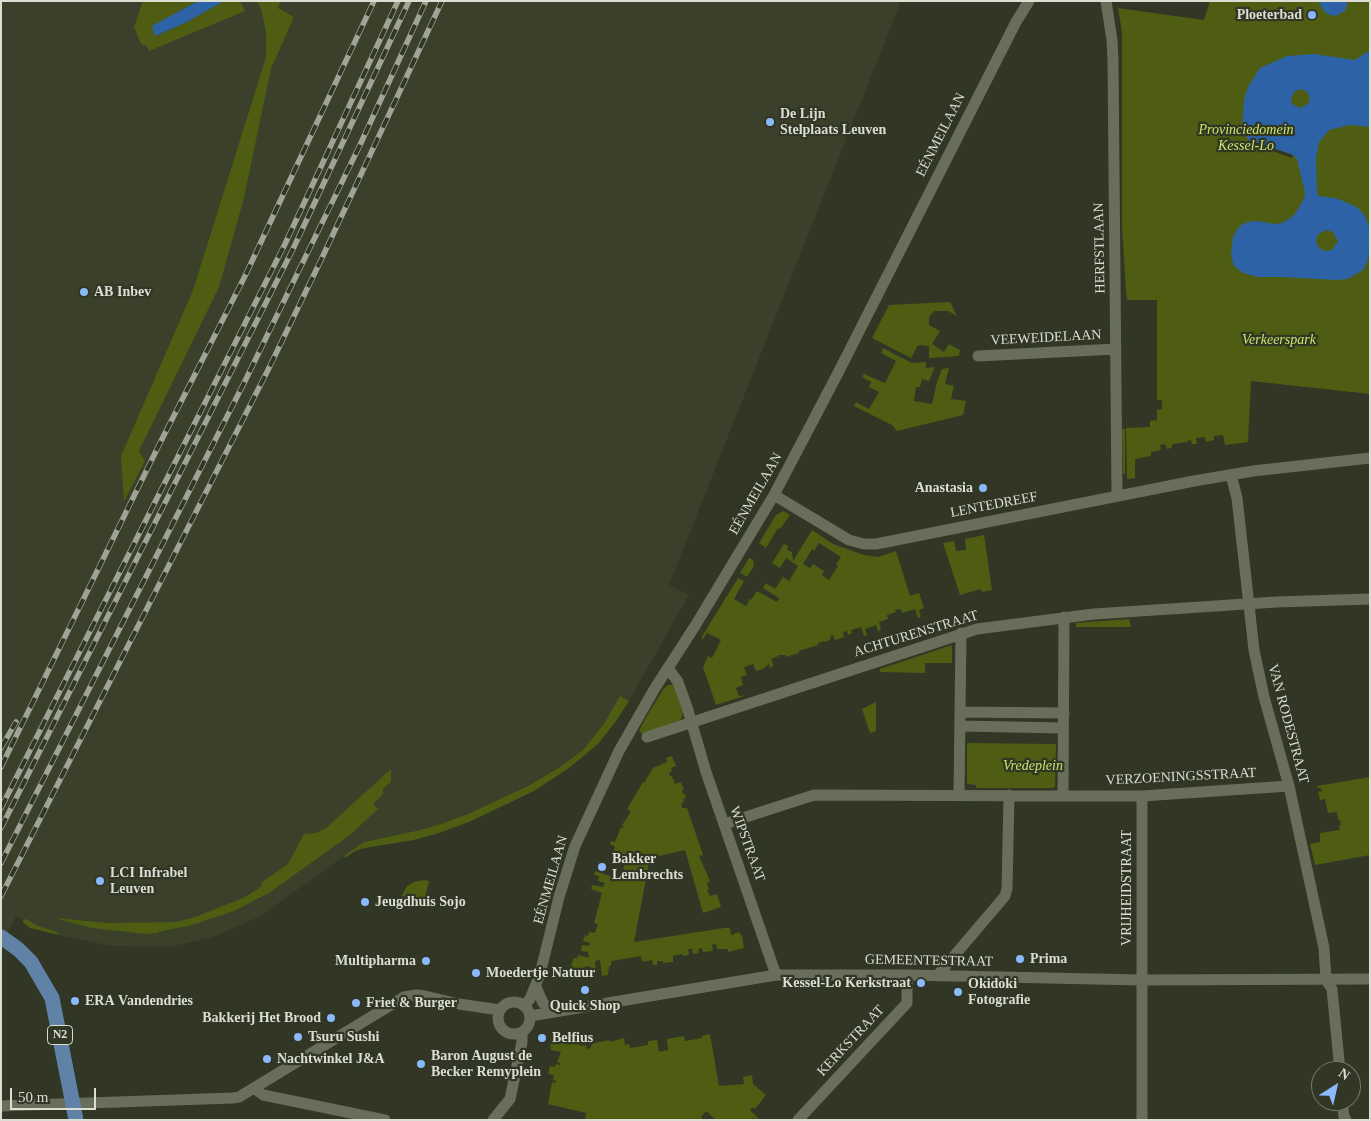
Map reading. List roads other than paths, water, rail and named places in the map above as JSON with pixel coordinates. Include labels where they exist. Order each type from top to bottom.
[{"type":"main road","name":"N2","points":[[1,937],[26,955],[47,987],[55,1009],[76,1120]]},
{"type":"main road","points":[[1,948],[37,970]]},
{"type":"street","name":"EÉNMEILAAN","points":[[527,1011],[536,987],[567,866],[574,846],[619,751],[774,495],[1016,22],[1029,1]]},
{"type":"street","name":"HERFSTLAAN","points":[[1106,1],[1112,40],[1113,62],[1117,495]]},
{"type":"street","name":"VEEWEIDELAAN","points":[[978,356],[1116,349]]},
{"type":"street","name":"LENTEDREEF","points":[[774,495],[849,540],[864,544],[876,544],[1117,495],[1231,475],[1370,458]]},
{"type":"street","name":"VAN RODESTRAAT","points":[[1231,475],[1237,498],[1254,650],[1264,697],[1289,786],[1324,948],[1326,980],[1332,989],[1339,1061]]},
{"type":"street","name":"ACHTURENSTRAAT","points":[[691,722],[976,629],[1064,617],[1248,604],[1370,599]]},
{"type":"street","points":[[724,824],[814,795],[1069,796],[1063,728],[1064,617]]},
{"type":"street","points":[[959,795],[961,633]]},
{"type":"street","name":"WIPSTRAAT","points":[[668,668],[678,682],[776,975]]},
{"type":"street","points":[[960,712],[1064,713]]},
{"type":"street","points":[[647,737],[691,722]]},
{"type":"street","points":[[960,726],[1063,728]]},
{"type":"street","name":"VERZOENINGSSTRAAT","points":[[1069,796],[1142,796],[1289,786]]},
{"type":"street","points":[[938,976],[1005,896],[1007,889],[1009,795]]},
{"type":"street","name":"VRIJHEIDSTRAAT","points":[[1142,796],[1142,1120]]},
{"type":"street","name":"GEMEENTESTRAAT","points":[[527,1011],[552,1012],[776,975],[907,975],[1142,980],[1370,979]]},
{"type":"street","name":"KERKSTRAAT","points":[[798,1120],[907,1003],[907,975]]},
{"type":"street","points":[[536,987],[543,1003],[552,1012]]},
{"type":"street","points":[[1,1106],[234,1098],[254,1088],[404,997],[425,996],[499,1014]]},
{"type":"street","points":[[510,1002],[515,1002],[527,1011],[527,1028],[516,1034],[506,1032],[501,1028],[499,1014],[510,1002]]},
{"type":"street","points":[[493,1120],[510,1099],[522,1042],[522,1032]]},
{"type":"street","points":[[254,1088],[263,1095],[320,1108],[335,1108],[385,1120]]},
{"type":"street","points":[[320,1108],[321,1120]]},
{"type":"water","points":[[198,1],[224,1],[185,23],[155,36],[152,26]]},
{"type":"water","points":[[1318,1],[1348,1],[1345,11],[1335,16],[1325,12]]},
{"type":"water","points":[[1370,50],[1370,127],[1350,125],[1329,130],[1319,142],[1316,158],[1317,192],[1319,196],[1335,198],[1358,208],[1365,216],[1369,227],[1370,248],[1363,270],[1348,279],[1335,280],[1258,277],[1243,273],[1234,266],[1231,255],[1233,237],[1236,231],[1241,225],[1248,222],[1282,223],[1295,214],[1304,199],[1305,193],[1297,159],[1293,155],[1255,142],[1251,145],[1242,128],[1244,100],[1248,87],[1260,68],[1287,56],[1314,54],[1355,60]],"holes":[[[1302,89],[1307,92],[1310,98],[1308,104],[1300,108],[1292,104],[1291,98],[1295,91]],[[1327,230],[1333,232],[1338,241],[1332,250],[1325,251],[1319,248],[1316,241],[1318,234]]]},
{"type":"railway","points":[[1,767],[159,445],[245,276],[374,1]]},
{"type":"railway","points":[[1,808],[285,244],[398,1]]},
{"type":"railway","points":[[1,828],[293,249],[409,1]]},
{"type":"railway","points":[[1,863],[245,381],[360,145],[426,1]]},
{"type":"railway","points":[[1,896],[268,370],[442,1]]},
{"type":"railway","points":[[1,748],[16,722]]},
{"type":"place","name":"Ploeterbad","points":[[1312,15]]},
{"type":"place","name":"De Lijn Stelplaats Leuven","points":[[770,122]]},
{"type":"place","name":"AB Inbev","points":[[84,292]]},
{"type":"place","name":"Anastasia","points":[[983,488]]},
{"type":"place","name":"Bakker Lembrechts","points":[[602,867]]},
{"type":"place","name":"LCI Infrabel Leuven","points":[[100,881]]},
{"type":"place","name":"Jeugdhuis Sojo","points":[[365,902]]},
{"type":"place","name":"Prima","points":[[1020,959]]},
{"type":"place","name":"Multipharma","points":[[426,961]]},
{"type":"place","name":"Moedertje Natuur","points":[[476,973]]},
{"type":"place","name":"Kessel-Lo Kerkstraat","points":[[921,983]]},
{"type":"place","name":"Quick Shop","points":[[585,990]]},
{"type":"place","name":"Okidoki Fotografie","points":[[958,992]]},
{"type":"place","name":"ERA Vandendries","points":[[75,1001]]},
{"type":"place","name":"Friet & Burger","points":[[356,1003]]},
{"type":"place","name":"Bakkerij Het Brood","points":[[331,1018]]},
{"type":"place","name":"Tsuru Sushi","points":[[298,1037]]},
{"type":"place","name":"Belfius","points":[[542,1038]]},
{"type":"place","name":"Nachtwinkel J&A","points":[[267,1059]]},
{"type":"place","name":"Baron August de Becker Remyplein","points":[[421,1064]]},
{"type":"park label","name":"Provinciedomein Kessel-Lo","points":[[1246,138]]},
{"type":"park label","name":"Verkeerspark","points":[[1279,340]]},
{"type":"park label","name":"Vredeplein","points":[[1033,766]]}]
